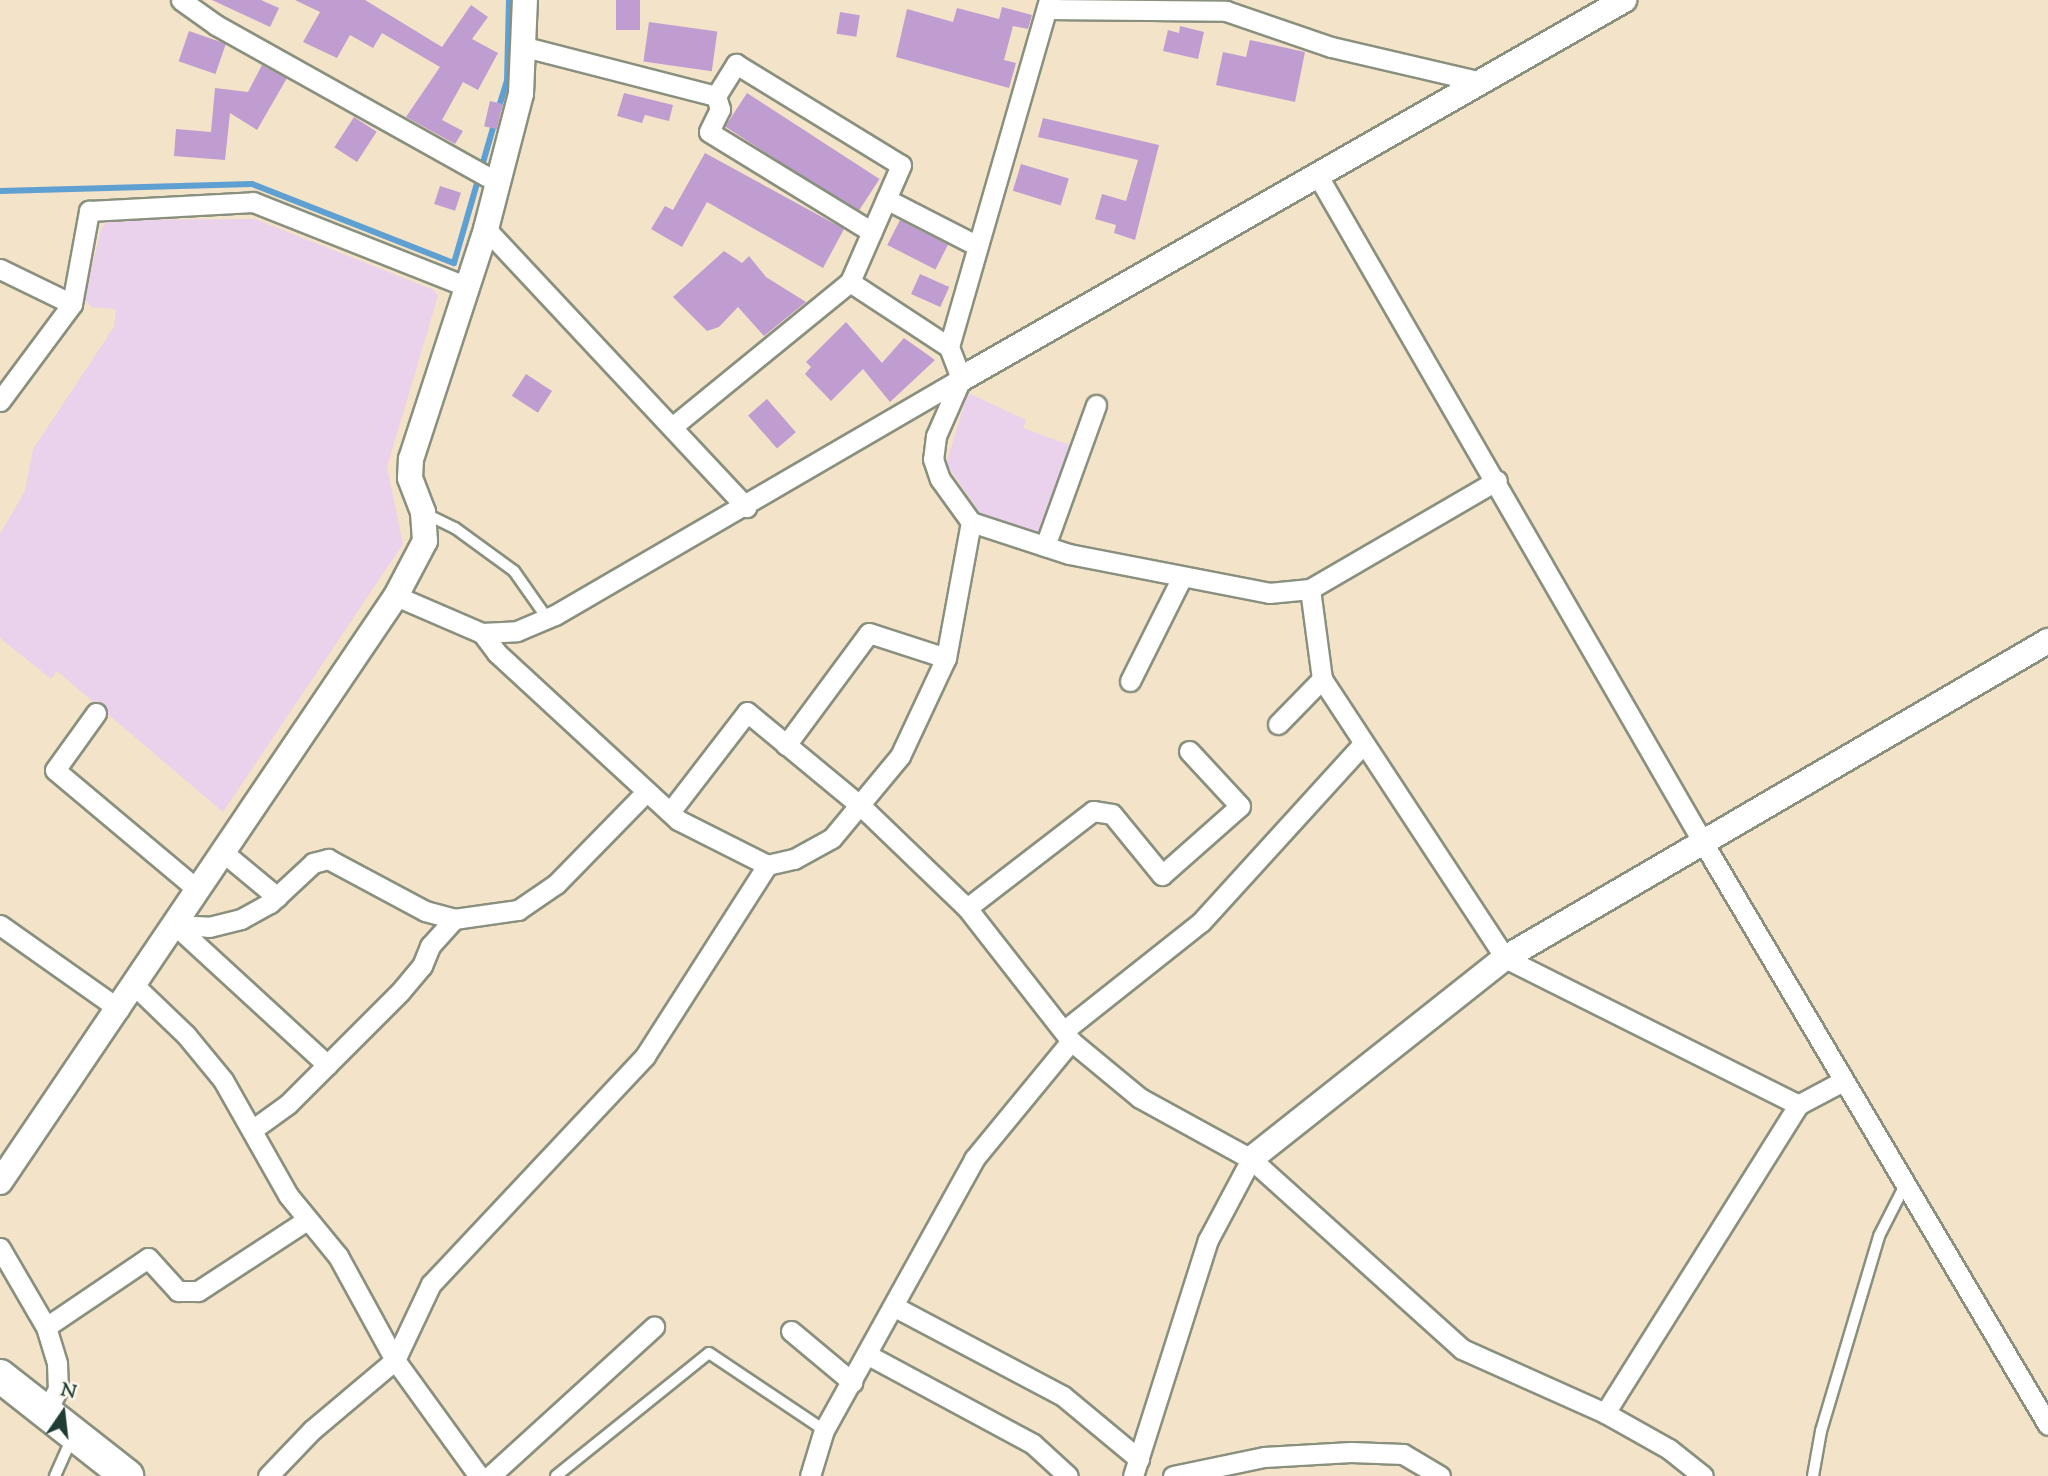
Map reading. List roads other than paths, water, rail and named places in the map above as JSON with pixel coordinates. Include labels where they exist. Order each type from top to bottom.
[{"type":"highway","points":[[0,1376],[127,1476]]},
{"type":"street","points":[[181,0],[216,25],[499,183]]},
{"type":"street","points":[[0,1182],[396,596],[425,541],[423,512],[410,478],[411,459],[486,229],[521,94],[525,47],[524,0]]},
{"type":"street","points":[[396,596],[482,633],[517,631],[547,618],[746,507],[961,379],[1624,0]]},
{"type":"street","points":[[949,348],[1048,5],[1226,11],[1331,47],[1481,82]]},
{"type":"street","points":[[525,47],[716,96]]},
{"type":"street","points":[[671,428],[850,282],[872,232],[901,165],[736,64],[716,96],[720,109],[709,132],[872,232]]},
{"type":"street","points":[[1318,176],[1497,480],[1704,844],[2048,1425]]},
{"type":"street","points":[[886,199],[978,246]]},
{"type":"street","points":[[0,401],[72,304],[89,211],[253,202],[468,287]]},
{"type":"street","points":[[486,229],[746,507]]},
{"type":"street","points":[[0,269],[72,304]]},
{"type":"street","points":[[850,282],[949,348],[961,379],[936,436],[933,459],[940,479],[971,522],[1045,546],[1181,579],[1269,593],[1310,589],[1497,480]]},
{"type":"street","points":[[1045,546],[1096,405]]},
{"type":"street","points":[[482,633],[498,653],[593,738],[645,793],[670,812],[704,836],[767,865],[794,859],[832,838],[862,807],[900,755],[946,658],[971,522]]},
{"type":"street","points":[[1130,681],[1181,579]]},
{"type":"street","points":[[1310,589],[1322,679],[1506,958],[1798,1105]]},
{"type":"street","points":[[786,745],[869,634],[946,658]]},
{"type":"street","points":[[895,1307],[1063,1396],[1136,1468],[1208,1240],[1251,1159],[1506,958],[2048,641]]},
{"type":"street","points":[[1278,724],[1322,679]]},
{"type":"street","points":[[670,812],[747,712],[862,807],[967,908],[1068,1035],[1140,1098],[1251,1159],[1462,1349],[1605,1413],[1669,1449],[1703,1476]]},
{"type":"street","points":[[96,713],[55,770],[198,890]]},
{"type":"street","points":[[810,1476],[824,1430],[895,1307],[974,1159],[1068,1035],[1201,922],[1363,744]]},
{"type":"street","points":[[967,908],[1093,811],[1112,814],[1162,875],[1240,806],[1189,751]]},
{"type":"street","points":[[175,925],[209,927],[241,919],[277,897],[313,863],[328,859],[425,911],[454,919],[518,910],[540,899],[645,793]]},
{"type":"street","points":[[223,853],[277,897]]},
{"type":"street","points":[[268,1476],[312,1430],[395,1360],[431,1284],[645,1056],[767,865]]},
{"type":"street","points":[[252,1130],[288,1104],[400,992],[422,966],[430,946],[454,919]]},
{"type":"street","points":[[0,925],[119,1009]]},
{"type":"street","points":[[175,925],[327,1065]]},
{"type":"street","points":[[134,985],[186,1035],[223,1080],[307,1220],[338,1256],[395,1360],[478,1476]]},
{"type":"street","points":[[1605,1413],[1798,1105],[1843,1081]]},
{"type":"street","points":[[46,1327],[148,1258],[178,1291],[198,1292],[307,1220]]},
{"type":"street","points":[[0,1248],[46,1327],[57,1363],[58,1390],[46,1412]]},
{"type":"street","points":[[490,1476],[654,1327]]},
{"type":"street","points":[[791,1331],[852,1382]]},
{"type":"street","points":[[868,1355],[1033,1444],[1069,1476]]},
{"type":"street","points":[[1173,1476],[1264,1457],[1350,1451],[1403,1454],[1440,1476]]},
{"type":"lane","points":[[423,512],[455,528],[514,571],[547,618]]},
{"type":"lane","points":[[1813,1476],[1821,1431],[1879,1236],[1905,1185]]},
{"type":"lane","points":[[556,1476],[709,1353],[824,1430]]},
{"type":"lane","points":[[55,1476],[74,1434]]},
{"type":"waterway","points":[[498,110],[507,81],[509,0]]},
{"type":"waterway","points":[[0,191],[252,184],[454,263],[495,121]]}]
